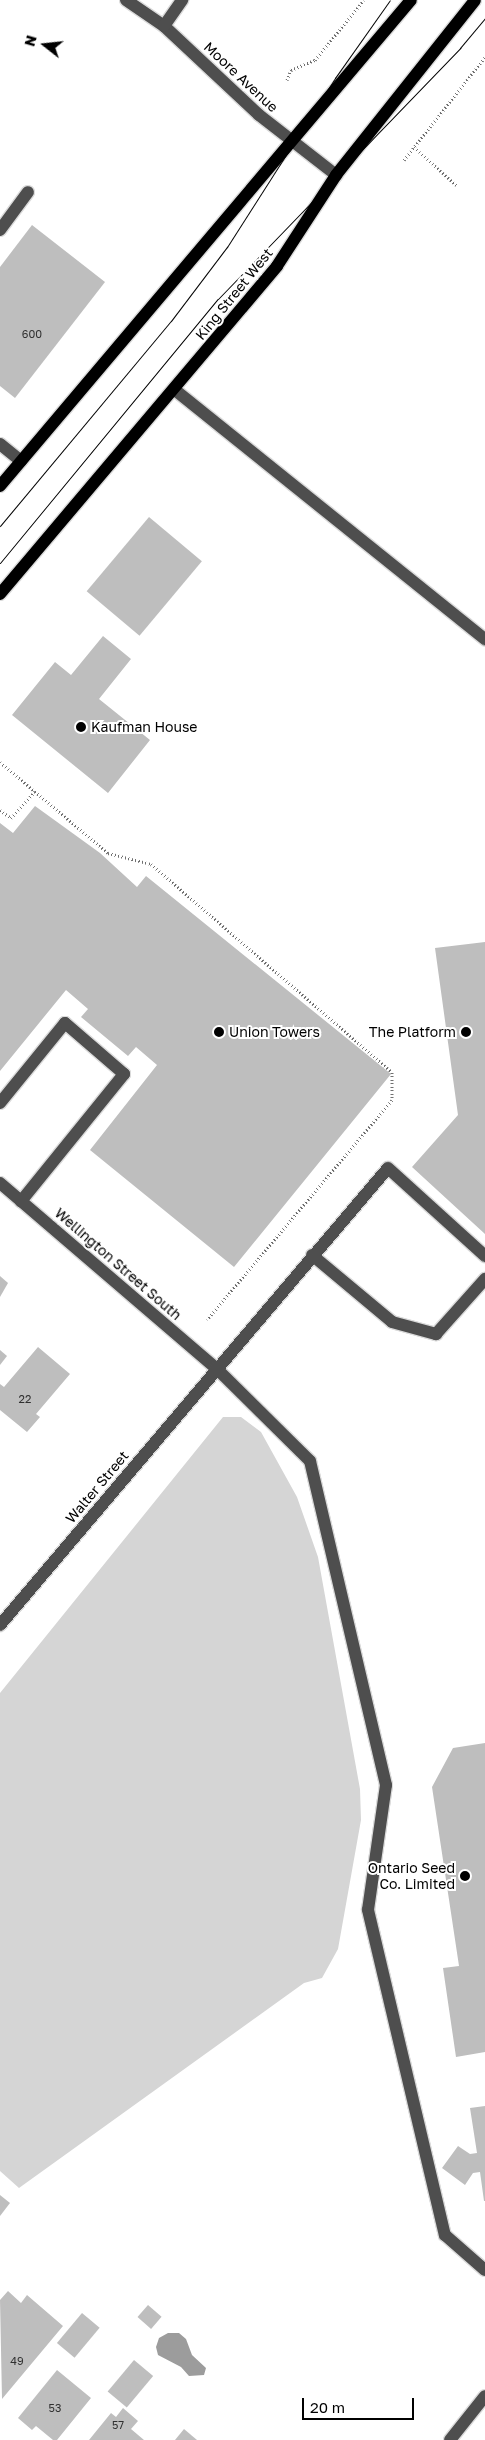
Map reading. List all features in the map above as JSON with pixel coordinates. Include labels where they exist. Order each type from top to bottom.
[{"type":"main road","points":[[0,486],[293,143],[411,0]]},
{"type":"main road","name":"King Street West","points":[[0,594],[175,390],[277,266],[336,175],[475,0]]},
{"type":"street","name":"Moore Avenue","points":[[126,0],[164,26],[258,115],[336,175]]},
{"type":"street","points":[[164,26],[182,0]]},
{"type":"street","points":[[0,230],[28,192]]},
{"type":"street","points":[[175,390],[485,639]]},
{"type":"street","points":[[0,444],[21,461]]},
{"type":"street","points":[[0,1103],[65,1023],[124,1074],[21,1201]]},
{"type":"street","name":"Walter Street","points":[[0,1625],[216,1368],[388,1168],[485,1256]]},
{"type":"street","name":"Wellington Street South","points":[[0,1183],[216,1368],[310,1461],[386,1785],[368,1910],[445,2235],[485,2270]]},
{"type":"street","points":[[312,1256],[392,1322],[436,1334],[485,1279]]},
{"type":"street","points":[[450,2440],[485,2396]]},
{"type":"path","points":[[287,80],[291,70],[315,60],[364,0]]},
{"type":"path","points":[[404,160],[485,57]]},
{"type":"path","points":[[414,147],[456,185]]},
{"type":"path","points":[[0,762],[108,853],[150,864],[392,1072],[392,1100],[207,1320]]},
{"type":"path","points":[[0,810],[11,818],[35,791]]},
{"type":"shaded area","points":[[223,1417],[241,1417],[261,1432],[297,1497],[318,1557],[360,1789],[361,1820],[338,1949],[322,1978],[304,1983],[19,2188],[0,2171],[0,1693]]},
{"type":"shaded area","points":[[168,2333],[179,2333],[186,2339],[192,2355],[206,2368],[204,2375],[189,2376],[181,2367],[158,2355],[156,2347],[159,2338]]},
{"type":"building","points":[[32,225],[105,282],[15,398],[0,386],[0,267]]},
{"type":"building","points":[[149,517],[202,561],[140,636],[87,591]]},
{"type":"building","name":"Kaufman House","points":[[103,636],[131,659],[99,699],[150,740],[108,793],[12,715],[55,662],[71,675]]},
{"type":"building","name":"Union Towers","points":[[35,806],[100,853],[137,887],[146,876],[391,1074],[234,1267],[90,1150],[157,1065],[136,1047],[128,1056],[81,1017],[88,1009],[66,990],[0,1071],[0,823],[13,833]]},
{"type":"building","name":"The Platform","points":[[485,942],[485,1234],[412,1167],[458,1115],[435,948]]},
{"type":"building","points":[[0,1276],[8,1283],[0,1297]]},
{"type":"building","points":[[38,1347],[70,1374],[36,1414],[40,1417],[27,1432],[0,1410],[0,1384],[4,1387]]},
{"type":"building","points":[[0,1350],[7,1356],[0,1365]]},
{"type":"building","name":"Ontario Seed Co. Limited","points":[[485,1743],[485,2052],[456,2057],[443,1968],[459,1966],[432,1787],[453,1748]]},
{"type":"building","points":[[485,2106],[484,2201],[480,2172],[473,2173],[465,2185],[442,2168],[458,2146],[470,2154],[477,2153],[470,2108]]},
{"type":"building","points":[[0,2195],[10,2203],[0,2216]]},
{"type":"building","points":[[8,2291],[21,2303],[27,2295],[63,2326],[2,2399],[0,2300]]},
{"type":"building","points":[[148,2305],[162,2317],[151,2329],[138,2317]]},
{"type":"building","points":[[82,2313],[100,2328],[75,2358],[57,2343]]},
{"type":"building","points":[[134,2360],[153,2376],[127,2407],[108,2391]]},
{"type":"building","points":[[57,2370],[91,2398],[57,2440],[53,2440],[36,2426],[32,2430],[18,2418]]},
{"type":"building","points":[[123,2408],[138,2421],[131,2429],[144,2440],[89,2440],[111,2413],[116,2417]]},
{"type":"building","points":[[184,2429],[197,2440],[175,2440]]},
{"type":"tram line","points":[[0,526],[171,321],[227,247],[335,78],[390,0]]},
{"type":"tram line","points":[[0,563],[218,299],[460,48],[485,18]]},
{"type":"place","name":"Kaufman House","points":[[81,727]]},
{"type":"place","name":"Union Towers","points":[[219,1032]]},
{"type":"place","name":"The Platform","points":[[466,1032]]},
{"type":"place","name":"Ontario Seed Co. Limited","points":[[465,1876]]}]
